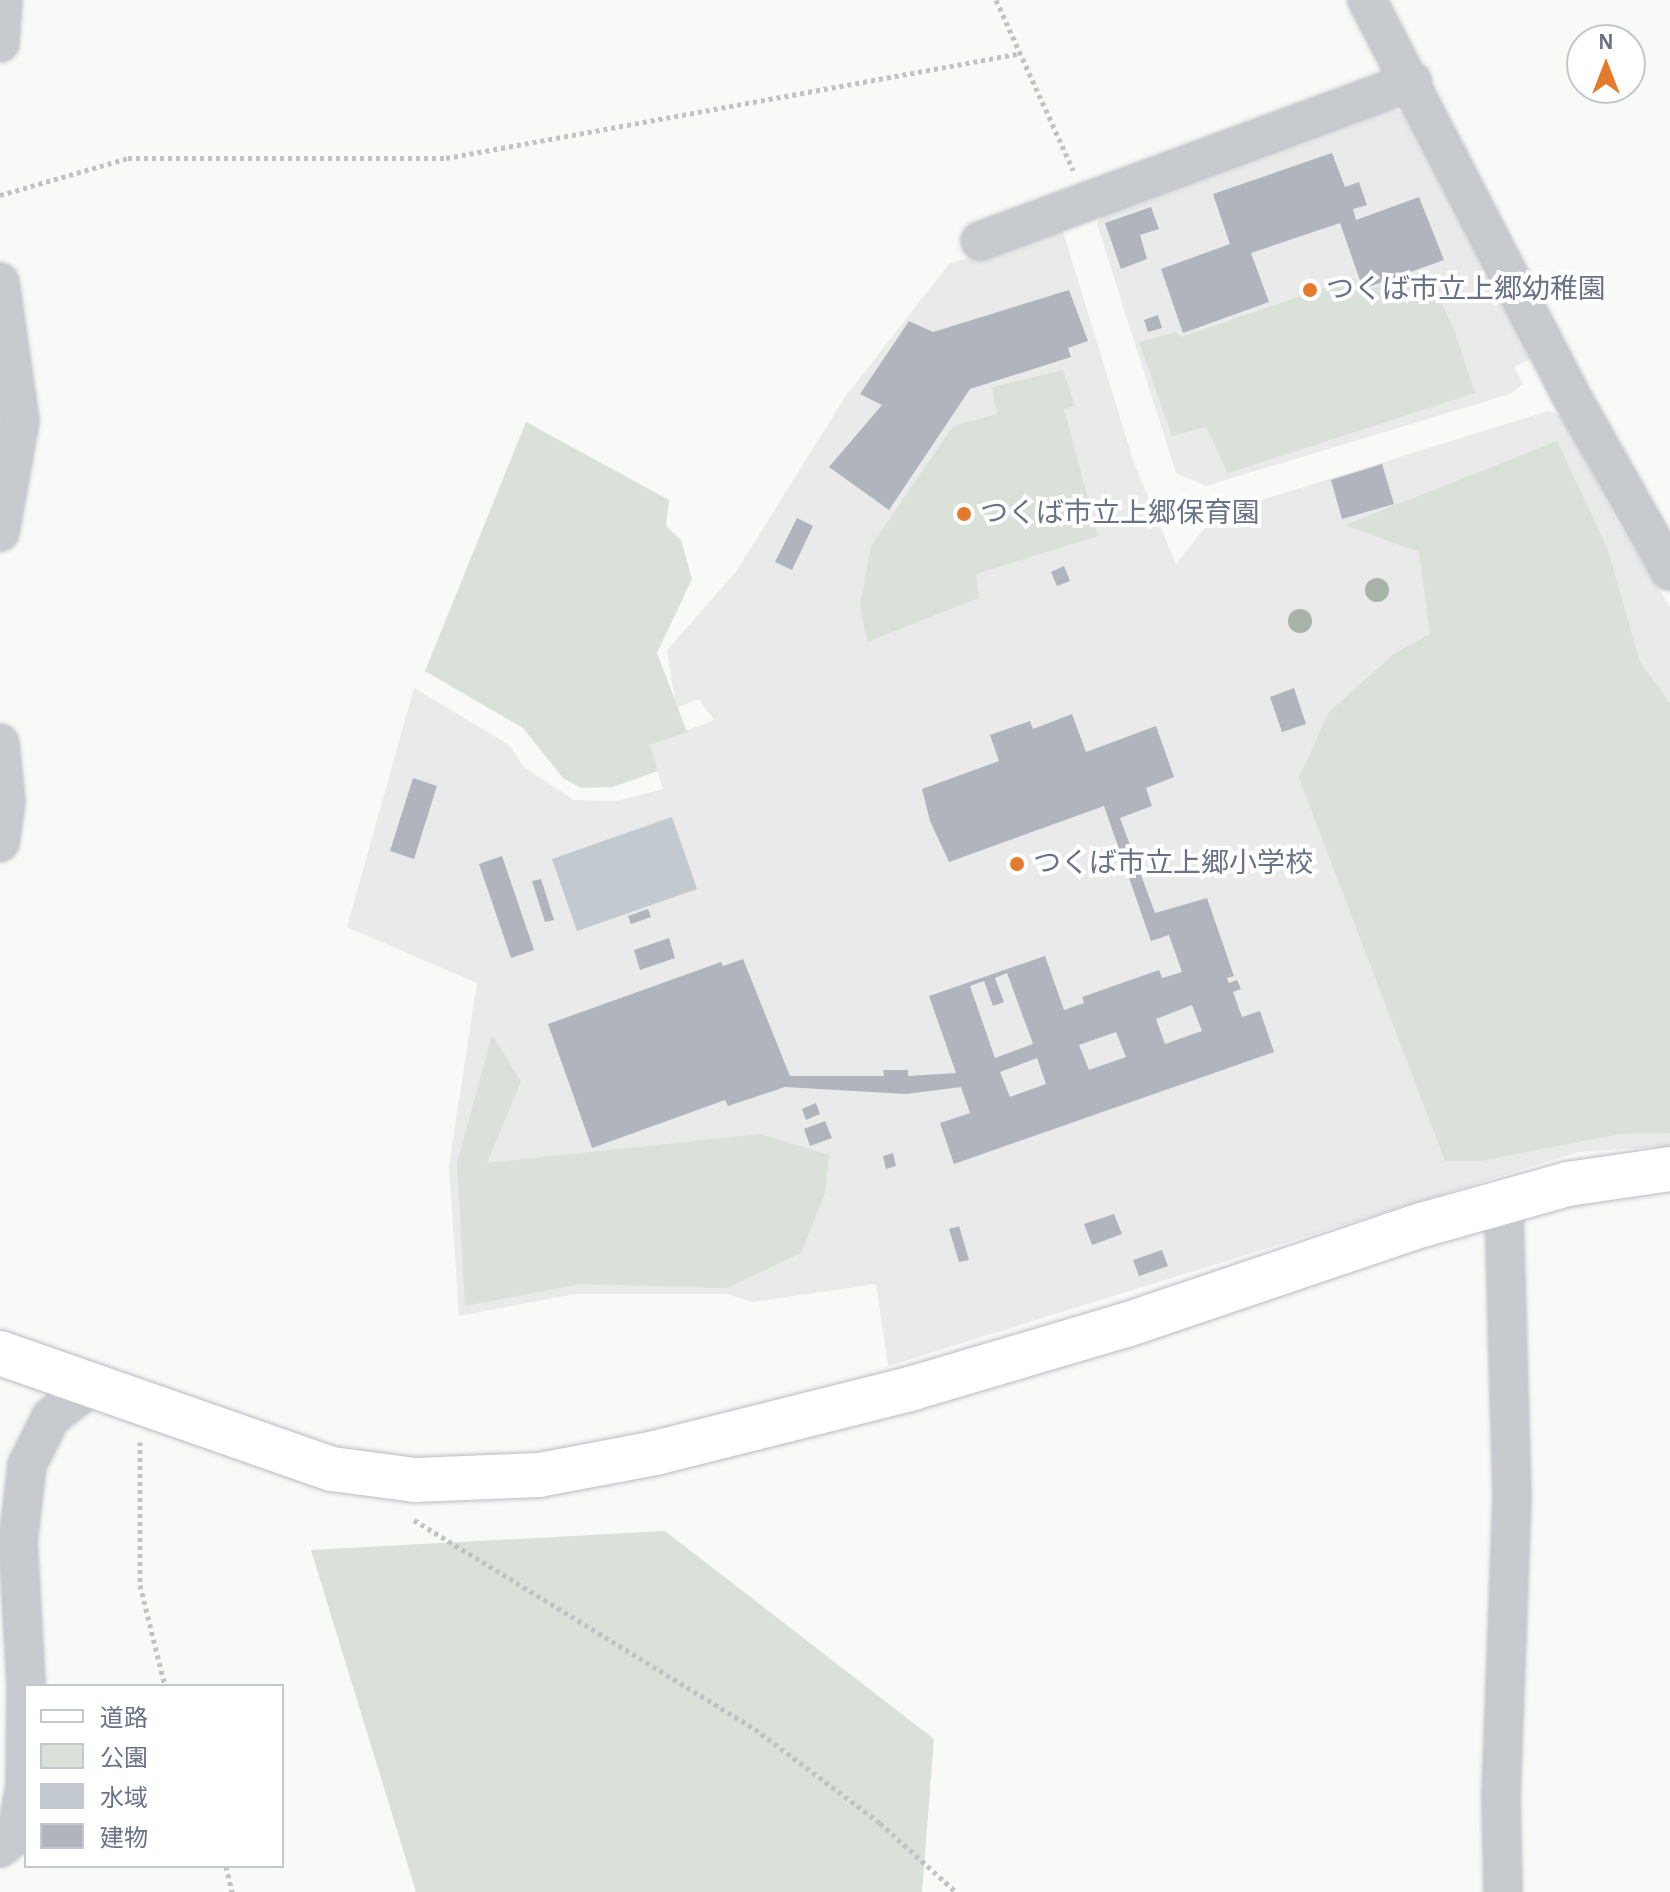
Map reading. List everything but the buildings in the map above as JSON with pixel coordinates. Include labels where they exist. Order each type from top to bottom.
[{"type":"street","points":[[0,43],[3,0]]},
{"type":"street","points":[[1367,0],[1412,81],[1568,390],[1670,571]]},
{"type":"street","points":[[980,241],[1412,81]]},
{"type":"street","points":[[0,282],[20,421],[0,532]]},
{"type":"street","points":[[0,743],[6,802],[0,843]]},
{"type":"street","points":[[0,1353],[95,1384],[251,1444],[370,1477],[445,1480],[539,1475],[655,1453],[949,1378],[1504,1202],[1568,1184],[1670,1169]]},
{"type":"street","points":[[1503,1892],[1501,1797],[1512,1497],[1504,1202]]},
{"type":"street","points":[[24,1752],[18,1541],[27,1465],[51,1417],[95,1384]]},
{"type":"street","points":[[0,1848],[16,1835],[24,1792]]},
{"type":"path","points":[[996,0],[1087,202]]},
{"type":"path","points":[[0,195],[128,158],[446,158],[1022,53]]},
{"type":"path","points":[[151,1406],[140,1432],[140,1585],[165,1684]]},
{"type":"path","points":[[400,1511],[755,1729],[880,1823],[956,1892]]},
{"type":"path","points":[[226,1868],[232,1892]]},
{"type":"shaded area","name":"つくば市立上郷幼稚園","points":[[1386,108],[1408,113],[1536,356],[1514,367],[1523,384],[1510,394],[1206,486],[1176,473],[1097,224],[1102,211]]},
{"type":"shaded area","name":"つくば市立上郷小学校","points":[[1061,225],[1134,463],[1176,564],[1216,514],[1548,411],[1562,416],[1619,525],[1670,607],[1670,1146],[1578,1152],[888,1366],[876,1284],[752,1302],[727,1294],[575,1294],[459,1316],[449,1165],[477,983],[347,927],[414,688],[509,745],[524,767],[574,800],[617,801],[663,789],[649,745],[714,720],[699,699],[676,708],[667,650],[736,572],[845,397],[949,264]]},
{"type":"green space","points":[[1426,270],[1454,329],[1475,393],[1228,473],[1206,427],[1172,436],[1139,342],[1176,332],[1181,337],[1354,278],[1360,293]]},
{"type":"green space","points":[[1063,370],[1075,406],[1064,409],[1098,536],[976,574],[979,598],[867,642],[860,605],[871,546],[953,426],[997,414],[992,387]]},
{"type":"green space","points":[[526,422],[669,500],[666,526],[681,540],[692,579],[657,653],[687,732],[650,745],[658,771],[613,787],[581,788],[563,778],[523,728],[425,671]]},
{"type":"green space","points":[[1557,441],[1608,550],[1640,662],[1670,703],[1670,1133],[1619,1134],[1481,1161],[1445,1161],[1299,778],[1329,712],[1395,653],[1430,634],[1419,552],[1345,525]]},
{"type":"green space","points":[[492,1035],[521,1081],[487,1163],[760,1134],[829,1155],[825,1193],[801,1253],[727,1288],[580,1284],[465,1306],[457,1163]]},
{"type":"green space","points":[[665,1531],[934,1739],[922,1892],[416,1892],[311,1550]]},
{"type":"water","points":[[672,817],[697,889],[577,931],[552,859]]},
{"type":"place","name":"つくば市立上郷幼稚園","points":[[1310,290]]},
{"type":"place","name":"つくば市立上郷保育園","points":[[964,514]]},
{"type":"place","name":"つくば市立上郷小学校","points":[[1017,864]]}]
